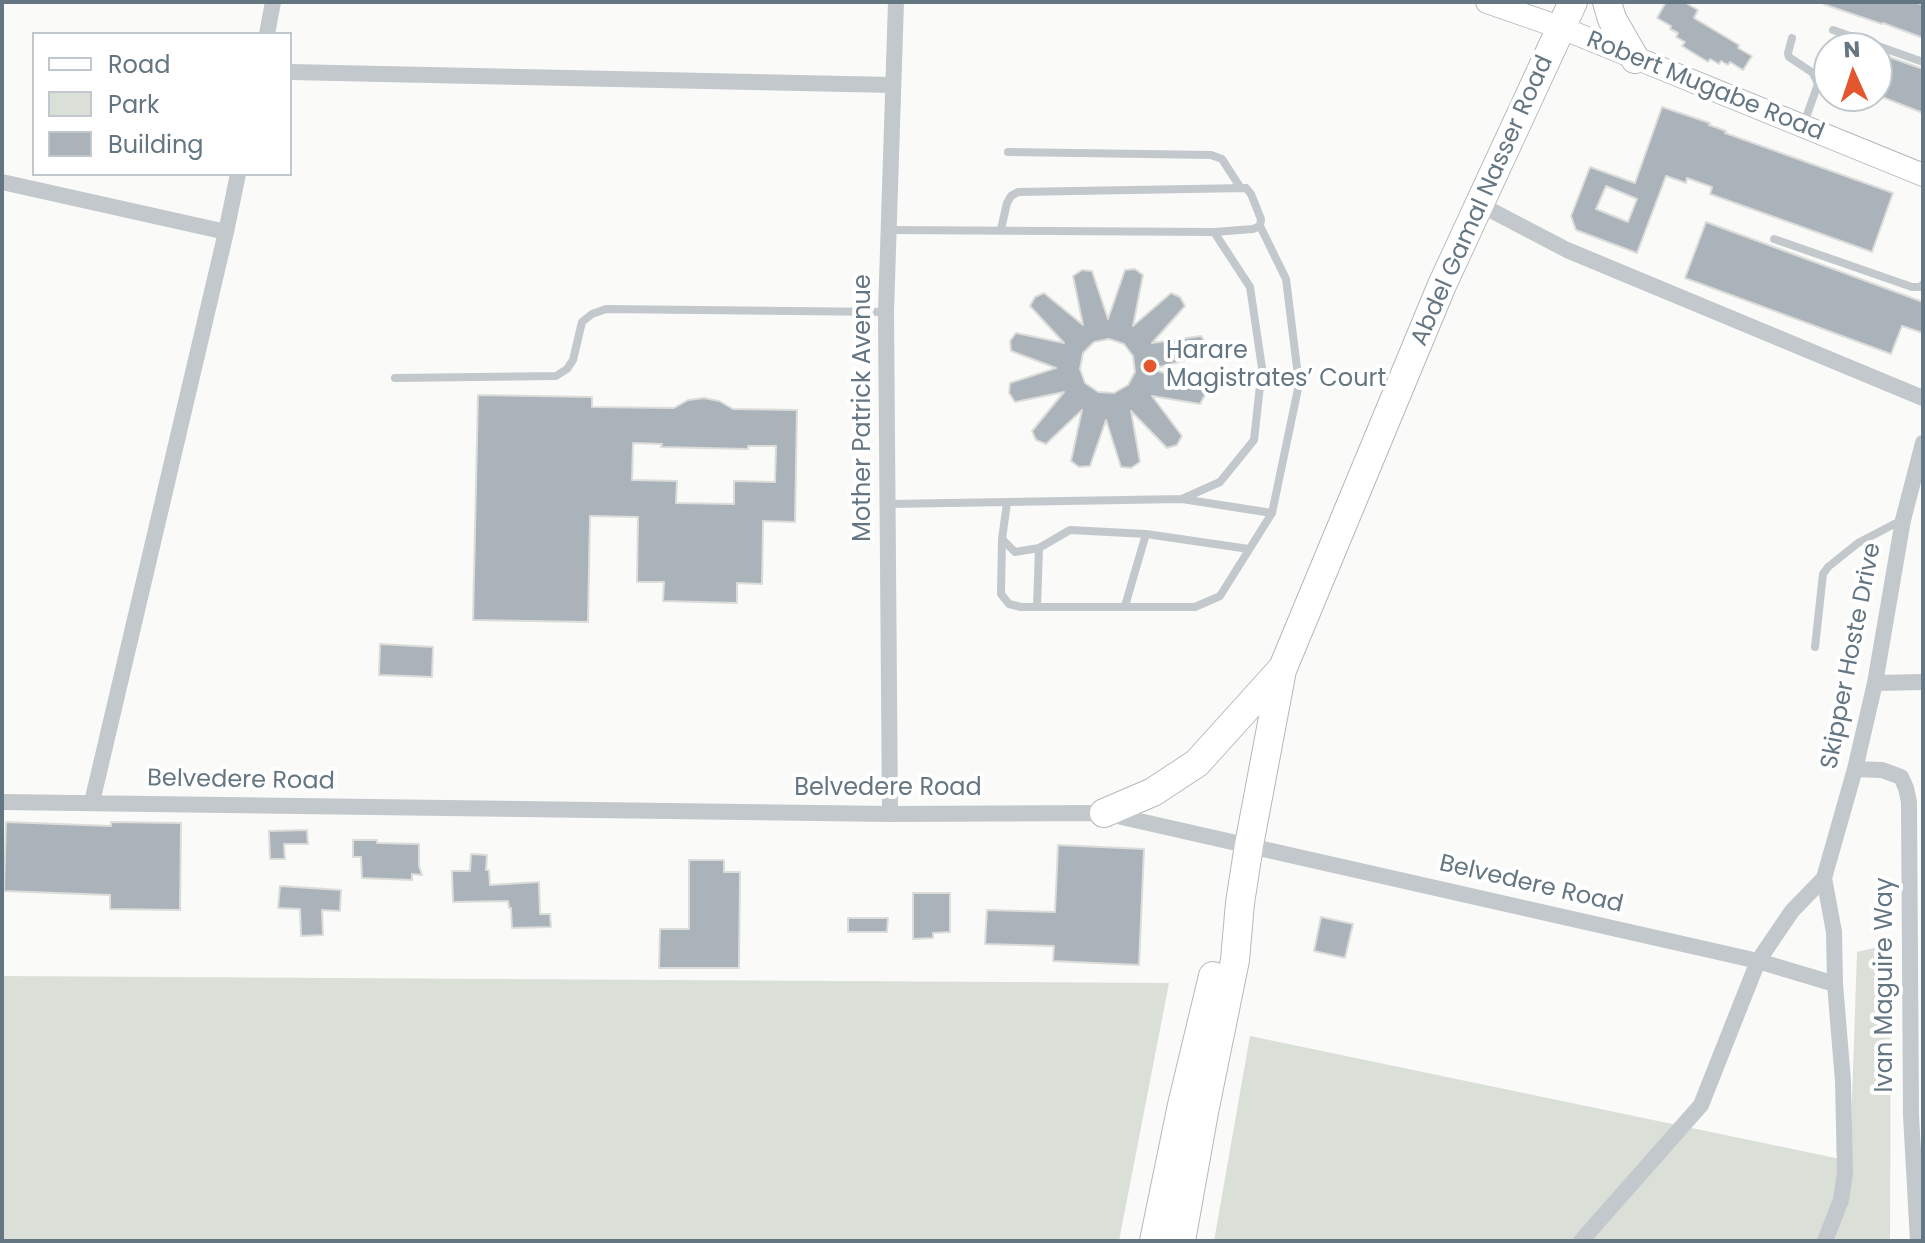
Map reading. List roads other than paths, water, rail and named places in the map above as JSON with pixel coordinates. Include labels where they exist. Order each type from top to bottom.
[{"type":"highway","name":"Abdel Gamal Nasser Road","points":[[1181,1241],[1235,960],[1249,845],[1282,670],[1436,299],[1573,2]]},
{"type":"highway","points":[[1607,2],[1612,19],[1635,59]]},
{"type":"highway","points":[[1104,813],[1153,792],[1197,763],[1282,670]]},
{"type":"highway","name":"Abdel Gamal Nasser Road","points":[[1154,1241],[1217,959],[1240,903]]},
{"type":"main road","name":"Robert Mugabe Road","points":[[1487,2],[1562,28],[1923,175]]},
{"type":"street","points":[[267,32],[273,2]]},
{"type":"street","name":"Mother Patrick Avenue","points":[[890,814],[886,312],[896,2]]},
{"type":"street","points":[[292,72],[892,85]]},
{"type":"street","points":[[92,802],[238,176]]},
{"type":"street","points":[[2,182],[226,232]]},
{"type":"street","points":[[1479,204],[1567,250],[1923,398]]},
{"type":"street","name":"Skipper Hoste Drive","points":[[1825,1241],[1841,1200],[1845,1173],[1834,932],[1824,878],[1855,769],[1875,683],[1903,520],[1923,443]]},
{"type":"street","points":[[1875,683],[1923,682]]},
{"type":"street","name":"Ivan Maguire Way","points":[[1855,769],[1882,770],[1901,777],[1909,802],[1911,1115],[1918,1241]]},
{"type":"street","name":"Belvedere Road","points":[[2,802],[890,814],[1104,813],[1758,961]]},
{"type":"street","name":"Skipper Hoste Drive","points":[[1581,1241],[1701,1105],[1758,961],[1792,911],[1824,878]]},
{"type":"street","points":[[1758,961],[1835,984]]},
{"type":"lane","points":[[1833,30],[1923,62]]},
{"type":"lane","points":[[1792,38],[1789,57],[1813,73],[1818,84],[1803,127]]},
{"type":"lane","points":[[1008,152],[1211,155],[1222,159],[1240,187]]},
{"type":"lane","points":[[1001,229],[1007,203],[1018,192],[1246,188],[1261,219],[1260,226],[1286,279],[1299,384],[1272,513],[1220,596],[1195,607],[1021,607],[1009,604],[1001,594],[1002,539],[1007,503]]},
{"type":"lane","points":[[888,230],[1214,232],[1260,226]]},
{"type":"lane","points":[[1182,499],[1220,482],[1254,440],[1262,368],[1250,287],[1214,232]]},
{"type":"lane","points":[[1774,239],[1912,287],[1923,284]]},
{"type":"lane","points":[[395,378],[556,376],[567,369],[573,360],[582,322],[606,309],[886,312]]},
{"type":"lane","points":[[889,504],[1182,499],[1272,513]]},
{"type":"lane","points":[[1815,647],[1823,574],[1866,538],[1903,520]]},
{"type":"lane","points":[[1002,539],[1015,552],[1039,548],[1070,530],[1146,534],[1249,549]]},
{"type":"lane","points":[[1125,606],[1146,534]]},
{"type":"lane","points":[[1037,607],[1039,548]]},
{"type":"place","name":"Harare Magistrates’ Court","points":[[1150,366]]}]
